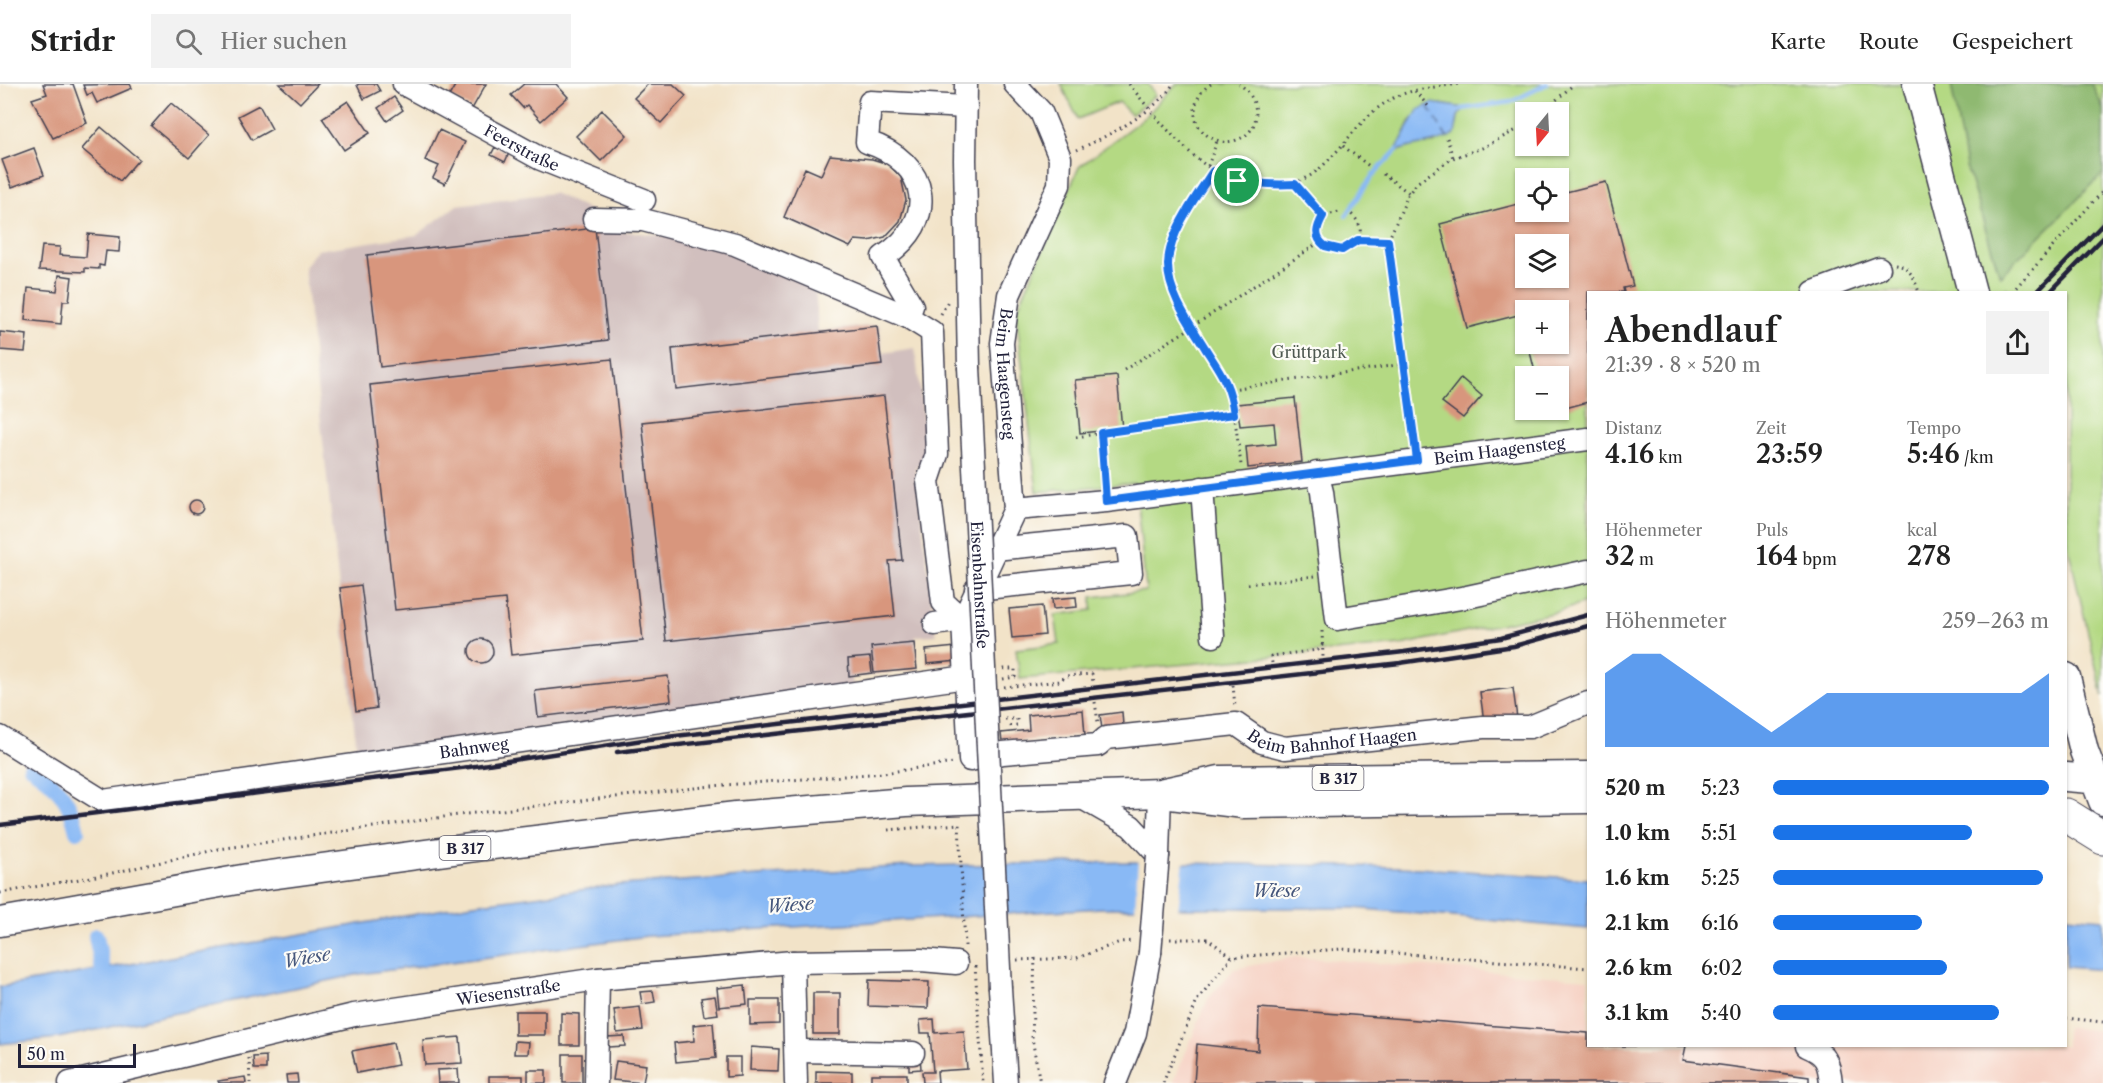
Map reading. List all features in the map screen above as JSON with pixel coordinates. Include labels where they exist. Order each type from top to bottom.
[{"type":"highway","points":[[2067,816],[2103,838]]},
{"type":"main road","points":[[1917,84],[1972,291]]},
{"type":"main road","points":[[2067,745],[2081,710]]},
{"type":"main road","points":[[2081,710],[2101,748],[2102,791]]},
{"type":"main road","name":"B 317","points":[[13,919],[248,878],[469,848],[736,816],[906,802],[1160,793],[1220,780],[1587,776]]},
{"type":"main road","points":[[2067,777],[2102,791]]},
{"type":"main road","points":[[2067,800],[2102,791]]},
{"type":"main road","name":"B 317","points":[[1160,793],[1195,800],[1244,804],[1587,799]]},
{"type":"street","name":"Eisenbahnstraße","points":[[966,84],[969,367],[1006,1083]]},
{"type":"street","name":"Beim Haagensteg","points":[[1015,84],[1041,112],[1060,158],[1059,185],[1041,229],[1019,268],[1003,319],[1002,343],[1015,509],[1106,501],[1587,439]]},
{"type":"street","name":"Feerstraße","points":[[419,88],[541,159],[644,200]]},
{"type":"street","points":[[908,317],[912,306],[883,257],[901,246],[911,235],[919,216],[921,197],[918,180],[896,157],[879,146],[867,142],[870,102],[966,107]]},
{"type":"street","points":[[594,219],[643,220],[735,244],[908,317],[932,332],[937,454],[928,481],[943,602],[963,620]]},
{"type":"street","points":[[1817,291],[1879,268]]},
{"type":"street","points":[[1317,473],[1322,492],[1337,619],[1467,597],[1587,571]]},
{"type":"street","points":[[1202,488],[1213,636]]},
{"type":"street","points":[[970,760],[963,620],[1015,509]]},
{"type":"street","points":[[976,589],[1131,573],[1127,536],[995,549]]},
{"type":"street","points":[[935,624],[963,620]]},
{"type":"street","name":"Bahnweg","points":[[0,737],[104,801],[966,684]]},
{"type":"street","name":"Beim Bahnhof Haagen","points":[[970,760],[1003,753],[1098,744],[1106,738],[1236,724],[1262,742],[1285,748],[1483,727],[1530,727],[1587,703]]},
{"type":"street","points":[[1114,1083],[1135,1033],[1144,947],[1158,855],[1151,833],[1160,793]]},
{"type":"street","points":[[1079,796],[1151,833]]},
{"type":"street","name":"Wiesenstraße","points":[[70,1083],[354,1015],[598,979],[793,962],[965,960]]},
{"type":"street","points":[[793,962],[796,1083]]},
{"type":"street","points":[[596,1083],[598,979]]},
{"type":"street","points":[[1809,1047],[1823,1053],[1829,1064],[1831,1083]]},
{"type":"street","points":[[797,1051],[913,1053]]},
{"type":"path","points":[[1129,84],[1149,109],[1213,171],[1237,181],[1265,186],[1295,184],[1315,172],[1367,119],[1390,100],[1415,92],[1461,84]]},
{"type":"path","points":[[1060,158],[1092,143],[1149,109],[1161,100],[1173,84]]},
{"type":"path","points":[[1211,84],[1204,88],[1196,102],[1194,114],[1204,134],[1217,141],[1234,141],[1251,129],[1256,116],[1255,102],[1249,90],[1239,84]]},
{"type":"path","points":[[1555,102],[1574,84]]},
{"type":"path","points":[[1415,92],[1429,107]]},
{"type":"path","points":[[1417,460],[1388,241],[1409,194],[1418,182],[1453,158],[1482,148],[1515,131]]},
{"type":"path","points":[[1447,138],[1453,158]]},
{"type":"path","points":[[1208,166],[1217,141]]},
{"type":"path","points":[[1343,146],[1369,166]]},
{"type":"path","points":[[1213,171],[1193,200],[1176,233],[1168,265],[1174,291],[1192,327],[1231,389],[1244,482]]},
{"type":"path","points":[[1383,174],[1409,194]]},
{"type":"path","points":[[1295,184],[1323,216]]},
{"type":"path","points":[[2013,291],[2103,191]]},
{"type":"path","points":[[1339,212],[1323,216],[1317,227],[1320,242],[1325,246],[1342,250],[1358,240],[1388,241]]},
{"type":"path","points":[[1351,214],[1357,219],[1360,228],[1358,240]]},
{"type":"path","points":[[1124,370],[1320,242]]},
{"type":"path","points":[[1879,268],[1893,264],[1904,266],[1913,276],[1919,291]]},
{"type":"path","points":[[1231,389],[1404,364]]},
{"type":"path","points":[[1076,437],[1234,414]]},
{"type":"path","points":[[1101,433],[1106,501]]},
{"type":"path","points":[[1248,584],[1332,575]]},
{"type":"path","points":[[1322,630],[1323,657]]},
{"type":"path","points":[[1272,663],[1271,656],[1318,650],[1323,644]]},
{"type":"path","points":[[966,684],[1061,681],[1065,676],[1092,674],[1093,684]]},
{"type":"path","points":[[1233,686],[1233,691]]},
{"type":"path","points":[[1095,702],[1098,723]]},
{"type":"path","points":[[0,892],[108,874],[219,849],[458,814],[712,786],[884,773],[970,760]]},
{"type":"path","points":[[888,830],[959,824],[965,960],[983,1083]]},
{"type":"path","points":[[1169,939],[1208,939],[1232,957],[1342,949],[1587,968]]},
{"type":"path","points":[[1040,1083],[1032,1038],[1035,958],[1077,958],[1120,942],[1144,947]]},
{"type":"path","points":[[1163,1083],[1198,999],[1232,957]]},
{"type":"path","points":[[2067,1018],[2103,1022]]},
{"type":"shaded area","points":[[553,193],[592,211],[597,229],[680,237],[744,254],[815,284],[818,331],[879,325],[883,353],[915,348],[928,459],[915,468],[936,635],[916,636],[917,669],[852,677],[853,688],[357,752],[304,267],[317,250],[417,235],[457,205]]},
{"type":"shaded area","points":[[1295,957],[1587,979],[1587,1047],[2067,1047],[2067,1027],[2103,1031],[2103,1083],[1173,1083],[1208,999],[1234,969]]},
{"type":"green space","points":[[1061,84],[1148,84],[1156,95],[1131,115],[1119,102],[1078,119]]},
{"type":"green space","name":"Grüttpark","points":[[1176,84],[2103,84],[2103,697],[2067,542],[2067,291],[2008,291],[2007,288],[2003,291],[1587,291],[1587,602],[1557,612],[1401,645],[1020,679],[1016,649],[1059,644],[1055,615],[1092,610],[1092,597],[1146,591],[1135,483],[1037,492],[1016,312],[1079,167],[1146,116]],"holes":[[[1441,104],[1465,108],[1458,116],[1457,125],[1434,144],[1415,144],[1396,152],[1411,120]]]},
{"type":"green space","points":[[1951,84],[2092,84],[2103,109],[2103,174],[2000,276],[1966,166]]},
{"type":"water","points":[[1432,103],[1465,108],[1458,116],[1455,134],[1440,141],[1395,152],[1418,110]]},
{"type":"water","name":"Wiese","points":[[1133,862],[1402,867],[1587,879],[1587,929],[1353,908],[1102,908],[648,936],[360,974],[58,1038],[0,1044],[0,987],[473,904],[619,885],[909,866]]},
{"type":"water","points":[[2067,916],[2103,919],[2103,970],[2067,967]]},
{"type":"pier","points":[[1138,859],[1184,860],[1178,911],[1135,911]]},
{"type":"building","points":[[43,84],[73,84],[87,123],[53,138],[32,99],[47,94]]},
{"type":"building","points":[[130,84],[132,88],[97,103],[92,93],[87,95],[83,85]]},
{"type":"building","points":[[279,84],[318,84],[300,103]]},
{"type":"building","points":[[376,84],[380,91],[364,99],[357,85]]},
{"type":"building","points":[[456,84],[486,84],[472,109],[449,96]]},
{"type":"building","points":[[524,84],[556,84],[568,97],[541,121],[527,105],[523,108],[511,95]]},
{"type":"building","points":[[648,84],[673,84],[686,96],[661,123],[634,98]]},
{"type":"building","points":[[394,97],[403,110],[387,121],[378,108]]},
{"type":"building","points":[[348,101],[370,133],[344,150],[322,118]]},
{"type":"building","points":[[171,103],[209,135],[189,158],[151,126]]},
{"type":"building","points":[[259,105],[272,129],[252,140],[238,116]]},
{"type":"building","points":[[602,110],[627,135],[601,161],[576,136]]},
{"type":"building","points":[[101,127],[139,159],[120,181],[82,149]]},
{"type":"building","points":[[439,130],[465,142],[445,184],[433,178],[439,166],[425,160]]},
{"type":"building","points":[[495,147],[509,153],[505,162],[491,155]]},
{"type":"building","points":[[34,148],[44,175],[12,187],[2,160]]},
{"type":"building","points":[[830,155],[872,159],[888,164],[901,177],[906,200],[900,221],[885,237],[868,241],[855,240],[850,247],[784,217],[805,168],[821,175]]},
{"type":"building","points":[[1606,182],[1633,286],[1623,288],[1624,291],[1587,291],[1587,402],[1569,407],[1569,366],[1534,366],[1530,354],[1569,354],[1569,300],[1515,300],[1515,316],[1467,328],[1440,224],[1515,205],[1515,222],[1569,222],[1569,191]]},
{"type":"building","points":[[595,228],[608,340],[380,367],[367,255]]},
{"type":"building","points":[[88,234],[120,237],[119,252],[106,251],[104,266],[99,265],[99,269],[85,268],[85,272],[39,270],[42,246],[60,247],[59,255],[86,257]]},
{"type":"building","points":[[59,275],[72,277],[69,301],[63,301],[61,324],[25,320],[28,288],[57,291]]},
{"type":"building","points":[[877,326],[882,365],[676,389],[672,349]]},
{"type":"building","points":[[0,332],[27,335],[25,352],[0,350]]},
{"type":"building","points":[[612,359],[643,641],[511,655],[505,599],[395,610],[370,385]]},
{"type":"building","points":[[1117,376],[1122,429],[1080,433],[1075,380]]},
{"type":"building","points":[[1461,378],[1482,396],[1463,418],[1442,402]]},
{"type":"building","points":[[884,396],[902,560],[889,561],[895,616],[666,641],[642,422]]},
{"type":"building","points":[[1295,398],[1302,462],[1248,468],[1246,447],[1276,444],[1274,423],[1240,426],[1237,404]]},
{"type":"building","points":[[193,500],[199,500],[203,507],[199,514],[193,514],[189,510],[189,504]]},
{"type":"building","points":[[361,585],[377,708],[356,711],[340,588]]},
{"type":"building","points":[[1076,597],[1077,607],[1053,609],[1052,599]]},
{"type":"building","points":[[1042,606],[1045,635],[1012,638],[1009,609]]},
{"type":"building","points":[[481,639],[486,640],[492,646],[492,656],[486,662],[481,663],[476,662],[470,656],[469,651],[470,646],[476,640]]},
{"type":"building","points":[[914,643],[917,669],[874,673],[871,647]]},
{"type":"building","points":[[956,647],[958,661],[927,664],[926,650]]},
{"type":"building","points":[[870,657],[872,673],[849,676],[848,659]]},
{"type":"building","points":[[668,676],[671,701],[538,717],[535,691]]},
{"type":"building","points":[[1513,688],[1517,718],[1484,722],[1480,692]]},
{"type":"building","points":[[1083,710],[1085,735],[1002,743],[1001,733],[1029,730],[1028,715]]},
{"type":"building","points":[[1122,712],[1123,726],[1102,729],[1100,715]]},
{"type":"building","points":[[869,980],[929,982],[928,1008],[868,1006]]},
{"type":"building","points":[[745,985],[747,1004],[719,1007],[717,988]]},
{"type":"building","points":[[653,991],[655,1002],[642,1004],[640,992]]},
{"type":"building","points":[[813,993],[840,993],[840,1034],[813,1034]]},
{"type":"building","points":[[715,996],[718,1014],[704,1016],[701,998]]},
{"type":"building","points":[[750,1000],[779,1000],[779,1024],[750,1025]]},
{"type":"building","points":[[640,1007],[643,1030],[617,1033],[614,1010]]},
{"type":"building","points":[[1259,1008],[1587,1033],[1587,1047],[1686,1047],[1683,1060],[1809,1077],[1809,1083],[1194,1083],[1197,1044],[1258,1051]]},
{"type":"building","points":[[515,1011],[545,1011],[545,1035],[515,1035]]},
{"type":"building","points":[[561,1013],[579,1014],[579,1045],[561,1045]]},
{"type":"building","points":[[934,1019],[935,1033],[964,1031],[967,1069],[937,1071],[938,1083],[923,1083],[922,1072],[933,1072],[930,1033],[921,1033],[920,1020]]},
{"type":"building","points":[[713,1023],[716,1058],[676,1062],[674,1043],[694,1041],[693,1025]]},
{"type":"building","points":[[624,1036],[625,1046],[608,1047],[607,1037]]},
{"type":"building","points":[[460,1037],[462,1063],[425,1065],[423,1040]]},
{"type":"building","points":[[515,1041],[529,1042],[528,1054],[514,1054]]},
{"type":"building","points":[[393,1043],[398,1065],[357,1073],[352,1051]]},
{"type":"building","points":[[751,1047],[779,1049],[778,1071],[750,1070]]},
{"type":"building","points":[[563,1054],[582,1054],[582,1083],[563,1083]]},
{"type":"building","points":[[266,1056],[266,1069],[254,1069],[253,1057]]},
{"type":"building","points":[[920,1056],[921,1069],[909,1070],[909,1057]]},
{"type":"building","points":[[726,1057],[740,1057],[740,1076],[726,1077]]},
{"type":"building","points":[[616,1061],[646,1065],[643,1083],[613,1080]]},
{"type":"building","points":[[458,1069],[459,1083],[438,1083],[437,1070]]},
{"type":"building","points":[[528,1070],[546,1070],[546,1083],[528,1083]]},
{"type":"building","points":[[816,1071],[852,1072],[852,1083],[816,1083]]},
{"type":"building","points":[[297,1074],[298,1083],[287,1083],[286,1075]]},
{"type":"building","points":[[871,1074],[907,1074],[907,1083],[871,1083]]},
{"type":"building","points":[[489,1076],[523,1076],[523,1083],[489,1083]]},
{"type":"building","points":[[245,1077],[246,1083],[219,1083],[218,1081]]},
{"type":"waterway","points":[[1462,109],[1511,102],[1547,84]]},
{"type":"waterway","points":[[1346,216],[1373,175],[1397,150]]},
{"type":"waterway","points":[[31,767],[48,780],[67,802],[77,831]]},
{"type":"waterway","points":[[96,936],[107,991]]},
{"type":"ferry route","points":[[1429,107],[1447,138]]},
{"type":"railway","points":[[2038,291],[2103,224]]},
{"type":"railway","points":[[2051,291],[2103,238]]},
{"type":"railway","points":[[0,825],[469,767],[649,739],[1404,652],[1501,638],[1587,615]]},
{"type":"railway","points":[[617,752],[1400,663],[1514,646],[1587,626]]},
{"type":"route","points":[[1213,171],[1237,181],[1265,186],[1295,184],[1323,216],[1317,227],[1317,235],[1325,246],[1342,250],[1352,247],[1358,240],[1388,241],[1417,460],[1106,501],[1101,433],[1234,414],[1231,389],[1192,327],[1174,291],[1168,265],[1176,233],[1193,200],[1213,171]]}]
